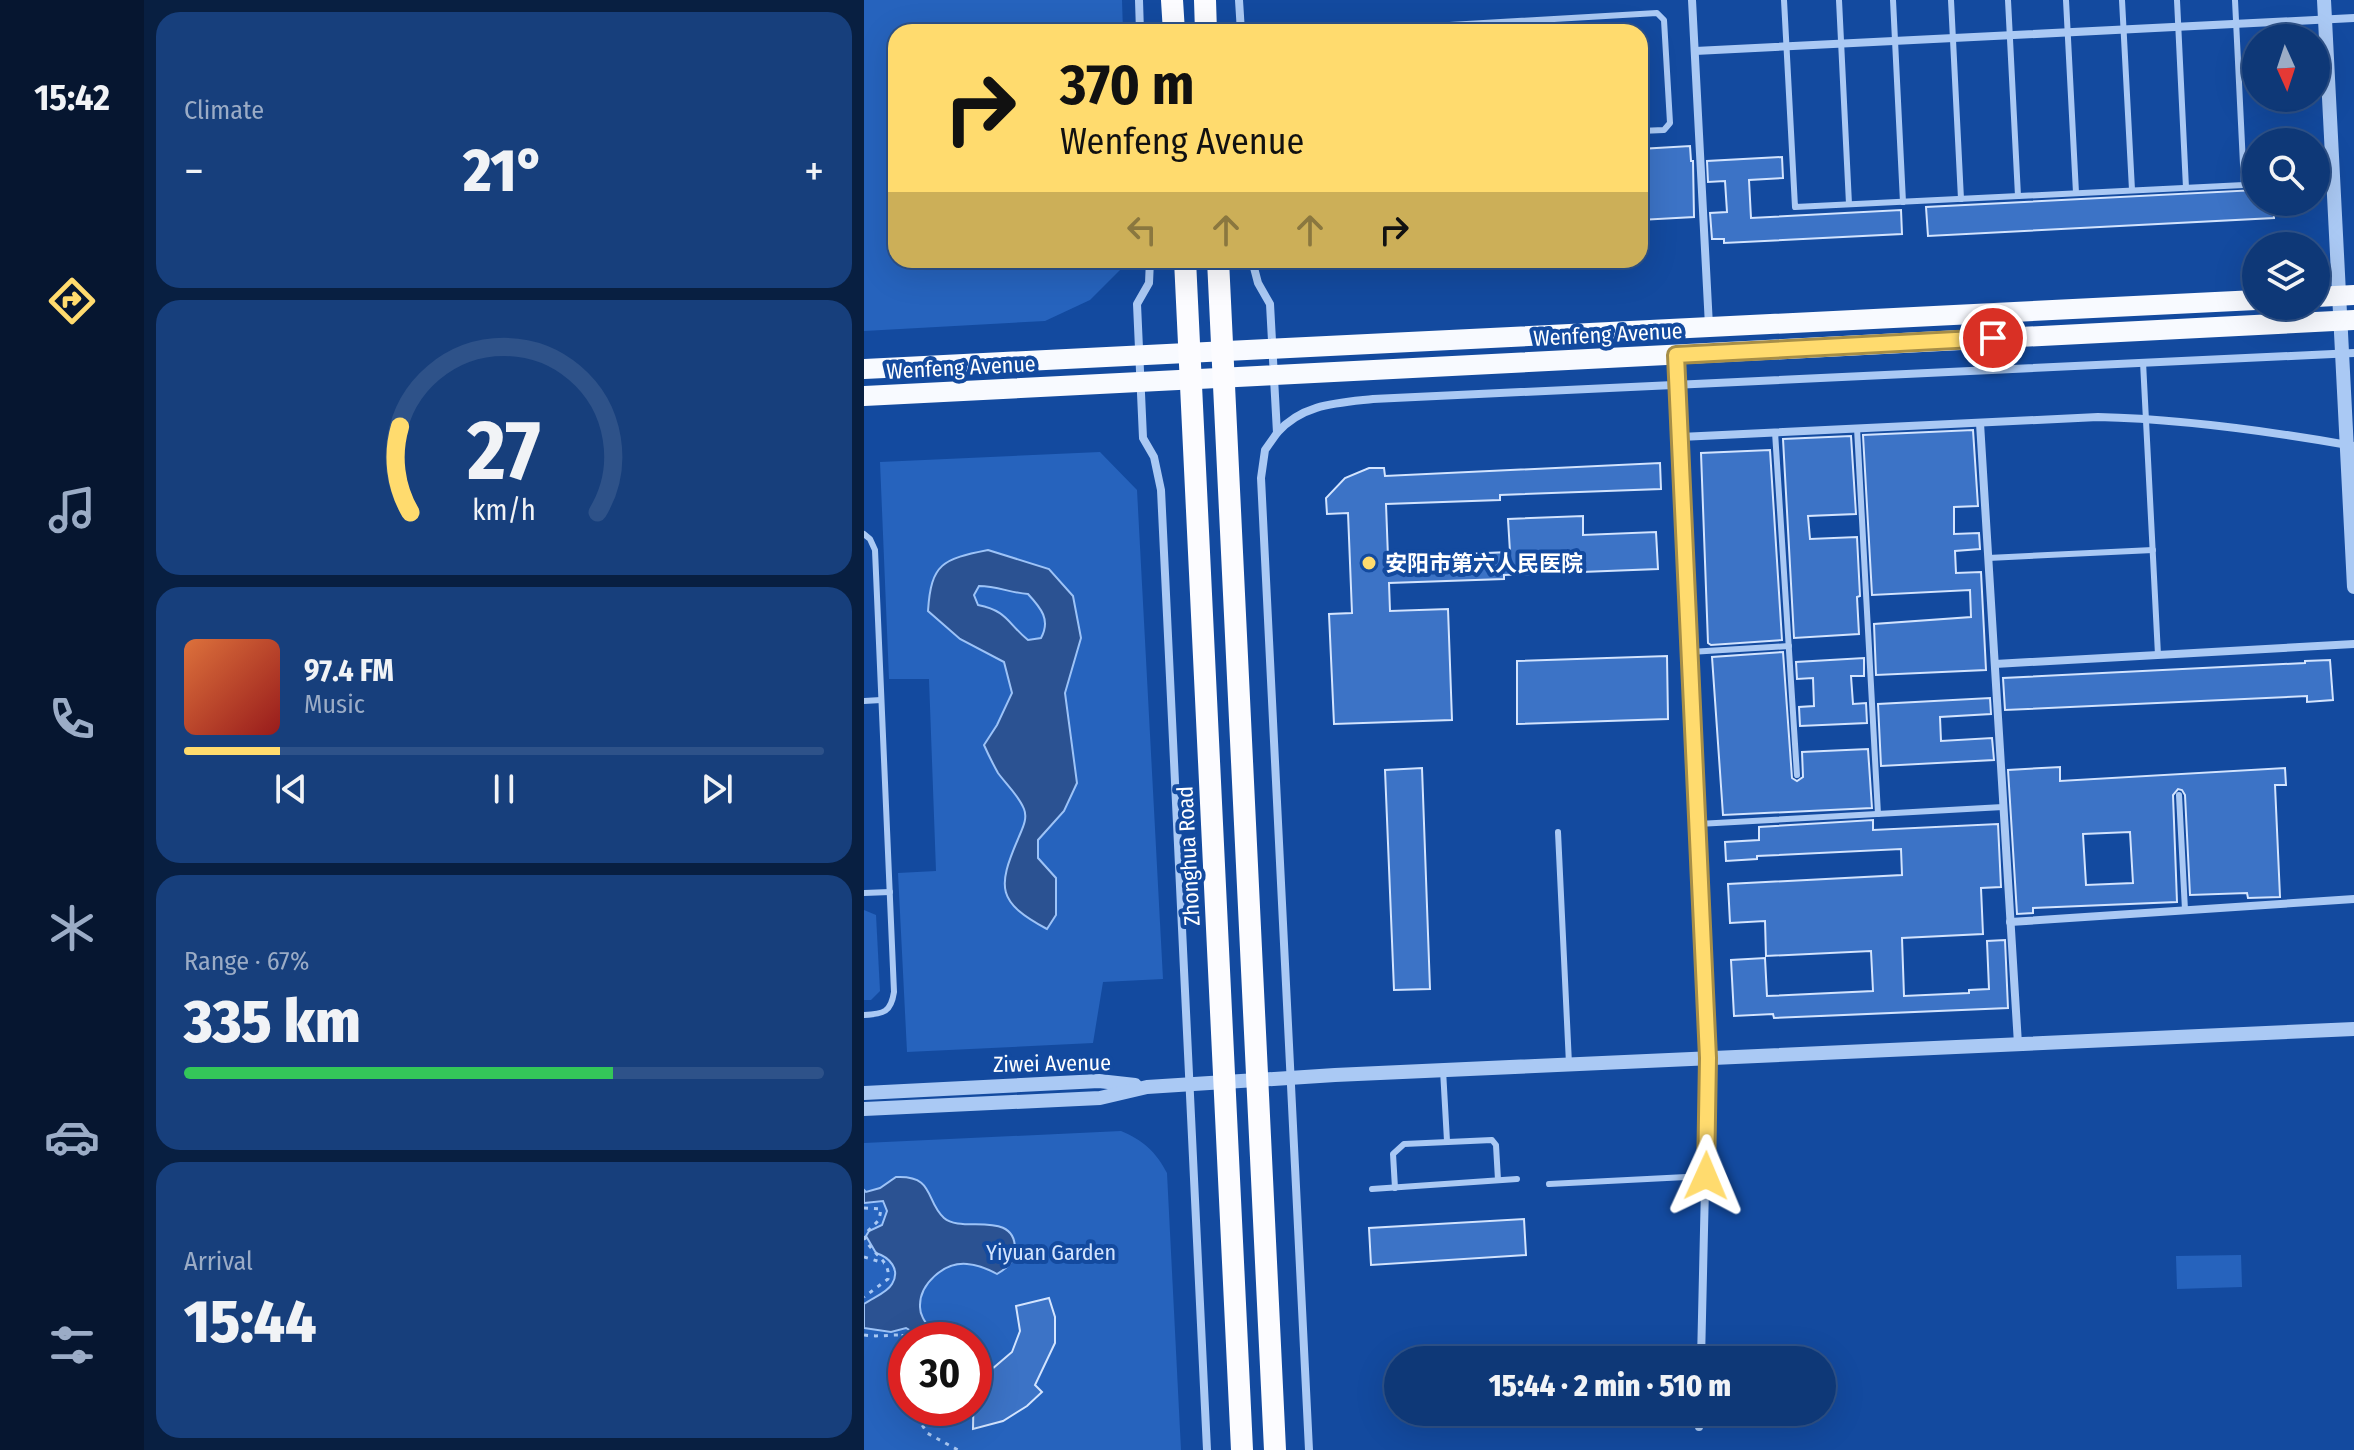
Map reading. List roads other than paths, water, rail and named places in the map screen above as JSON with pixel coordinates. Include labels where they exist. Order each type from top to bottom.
[{"type":"highway","points":[[1172,0],[1174,24]]},
{"type":"highway","points":[[1205,0],[1206,24]]},
{"type":"highway","name":"Zhonghua Road","points":[[1185,268],[1242,1450]]},
{"type":"highway","points":[[1218,268],[1275,1450]]},
{"type":"main road","name":"Wenfeng Avenue","points":[[864,369],[2242,301]]},
{"type":"main road","name":"Wenfeng Avenue","points":[[864,396],[2347,320]]},
{"type":"street","points":[[1139,0],[1140,24]]},
{"type":"street","points":[[1239,0],[1240,24]]},
{"type":"street","points":[[1692,0],[1709,327]]},
{"type":"street","points":[[2324,0],[2347,296],[2354,587]]},
{"type":"street","points":[[1695,51],[2354,18]]},
{"type":"street","points":[[1150,268],[1149,283],[1137,304],[1143,438],[1154,457],[1161,490],[1207,1450]]},
{"type":"street","points":[[1254,268],[1258,283],[1270,304],[1277,433]]},
{"type":"street","points":[[1309,1450],[1261,478],[1265,450],[1288,420],[1306,410],[1333,403],[2348,354]]},
{"type":"street","points":[[1676,355],[1708,1058],[1701,1346]]},
{"type":"street","points":[[1680,437],[2098,417],[2213,424],[2350,445]]},
{"type":"street","points":[[1980,423],[2018,1044]]},
{"type":"street","points":[[1995,664],[2354,644]]},
{"type":"street","points":[[2010,922],[2354,899]]},
{"type":"street","points":[[1147,1087],[1443,1070],[2354,1029]]},
{"type":"street","name":"Ziwei Avenue","points":[[864,1093],[1099,1081],[1147,1087]]},
{"type":"street","name":"Ziwei Avenue","points":[[864,1109],[1100,1098],[1147,1087]]},
{"type":"lane","points":[[1784,0],[1795,207],[2244,185],[2235,0]]},
{"type":"lane","points":[[1839,0],[1849,204]]},
{"type":"lane","points":[[1893,0],[1903,202]]},
{"type":"lane","points":[[1951,0],[1961,199]]},
{"type":"lane","points":[[2008,0],[2018,196]]},
{"type":"lane","points":[[2066,0],[2076,193]]},
{"type":"lane","points":[[2122,0],[2132,190]]},
{"type":"lane","points":[[2177,0],[2186,188]]},
{"type":"lane","points":[[1468,24],[1657,13],[1664,20],[1670,123],[1664,130],[1648,131]]},
{"type":"lane","points":[[2143,362],[2158,655]]},
{"type":"lane","points":[[1857,428],[1878,814]]},
{"type":"lane","points":[[1775,432],[1797,775]]},
{"type":"lane","points":[[864,534],[875,550],[894,992],[892,1005],[886,1011],[864,1015]]},
{"type":"lane","points":[[1988,558],[2153,550]]},
{"type":"lane","points":[[1690,652],[1789,646]]},
{"type":"lane","points":[[864,701],[881,700]]},
{"type":"lane","points":[[2179,795],[2185,910]]},
{"type":"lane","points":[[1698,824],[2003,807]]},
{"type":"lane","points":[[1558,832],[1569,1064]]},
{"type":"lane","points":[[864,893],[890,892]]},
{"type":"lane","points":[[1443,1070],[1447,1141]]},
{"type":"lane","points":[[1395,1188],[1393,1154],[1404,1144],[1492,1140],[1496,1145],[1498,1180]]},
{"type":"lane","points":[[1549,1184],[1706,1176]]},
{"type":"lane","points":[[1372,1189],[1517,1179]]},
{"type":"place","name":"安阳市第六人民医院","points":[[1369,563]]},
{"type":"park label","name":"Yiyuan Garden","points":[[1051,1252]]}]
